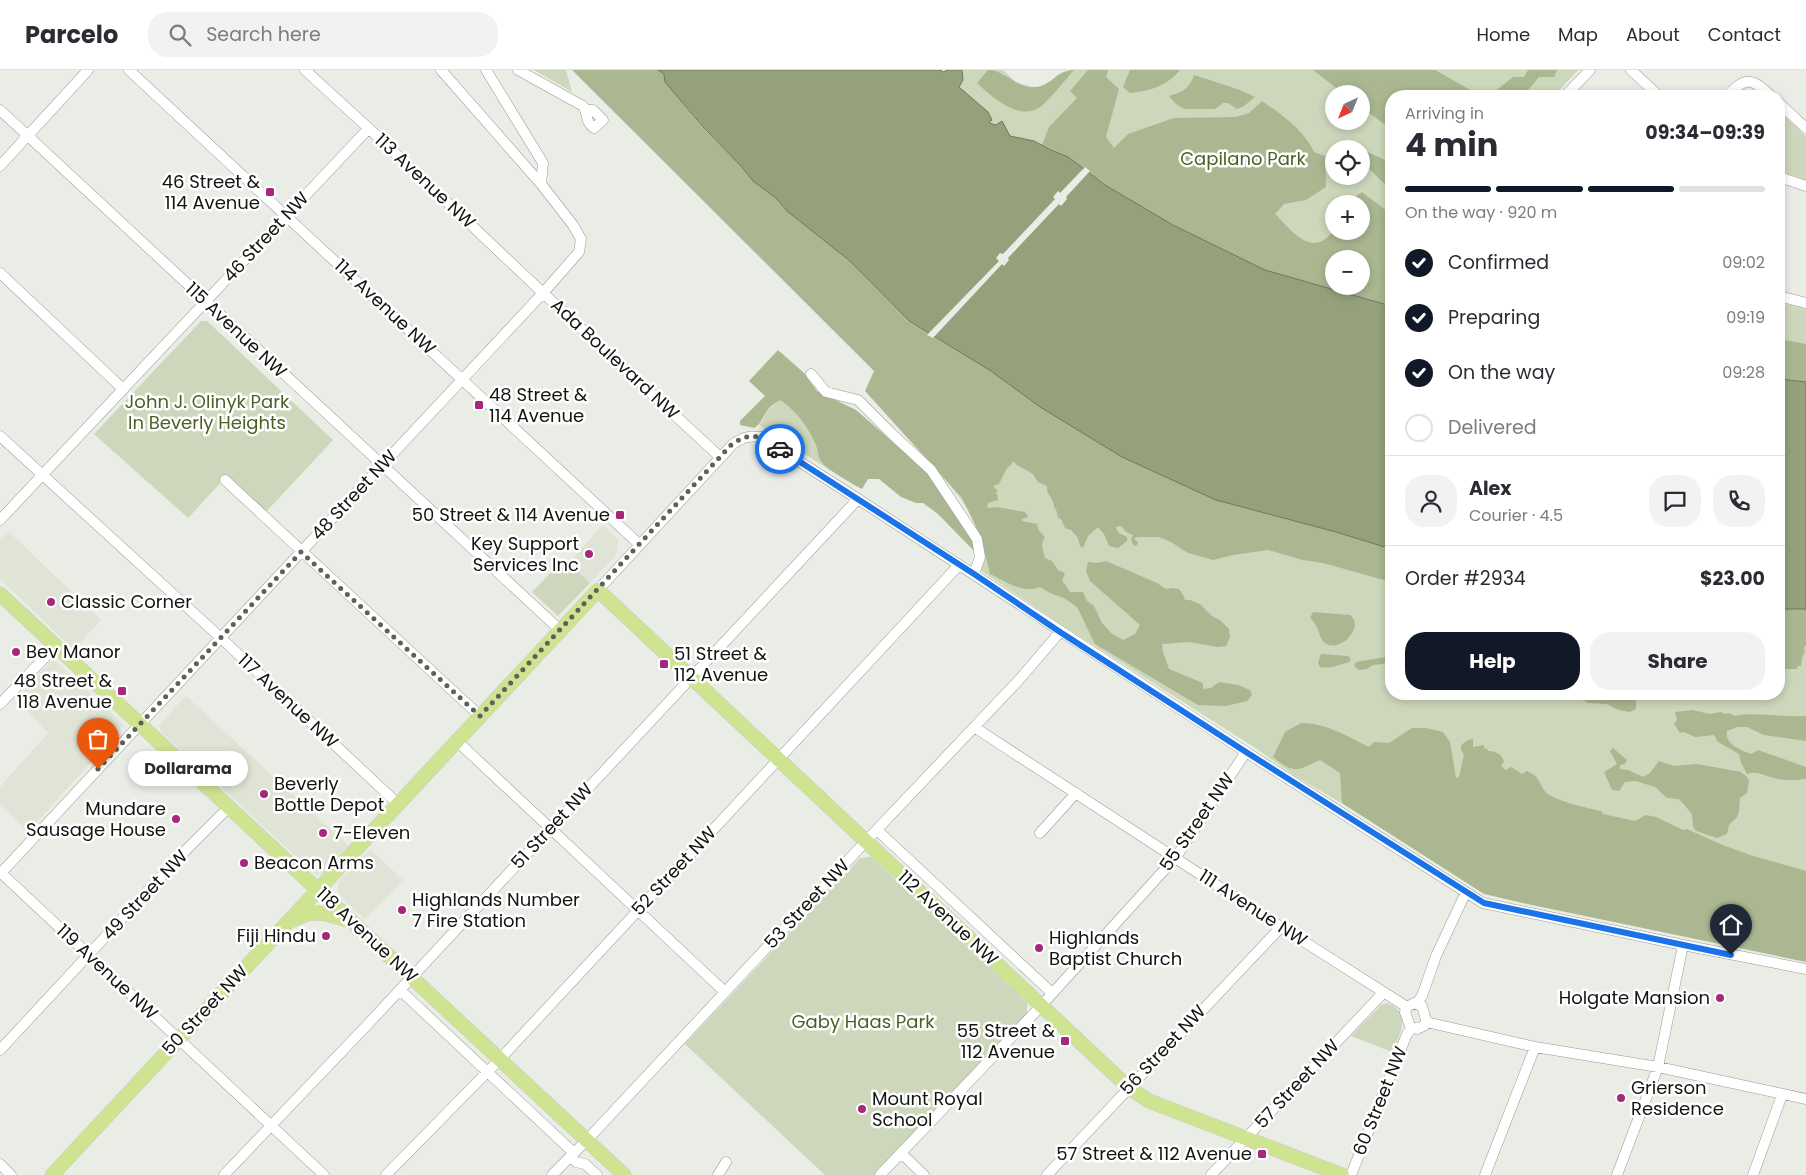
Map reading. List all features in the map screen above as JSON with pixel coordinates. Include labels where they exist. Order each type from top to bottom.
[{"type":"main road","name":"50 Street NW","points":[[52,1175],[598,590]]},
{"type":"main road","name":"112 Avenue NW","points":[[598,590],[1128,1088],[1150,1101],[1342,1175]]},
{"type":"main road","name":"118 Avenue NW","points":[[0,594],[624,1175]]},
{"type":"main road","points":[[286,924],[306,913],[314,912],[352,921]]},
{"type":"street","points":[[0,166],[88,70]]},
{"type":"street","name":"114 Avenue NW","points":[[129,70],[640,545]]},
{"type":"street","name":"113 Avenue NW","points":[[305,70],[544,292]]},
{"type":"street","name":"Ada Boulevard NW","points":[[441,70],[541,184],[573,225],[581,239],[579,252],[544,292],[720,457]]},
{"type":"street","points":[[486,70],[543,163],[541,184]]},
{"type":"street","points":[[518,70],[583,106],[586,110]]},
{"type":"street","points":[[1571,90],[1590,70]]},
{"type":"street","points":[[1631,70],[1653,90]]},
{"type":"street","points":[[1733,90],[1738,85],[1750,81],[1758,84],[1764,90]]},
{"type":"street","points":[[1785,109],[1806,128]]},
{"type":"street","name":"115 Avenue NW","points":[[0,110],[560,630]]},
{"type":"street","name":"46 Street NW","points":[[0,520],[368,128]]},
{"type":"street","points":[[1785,179],[1806,186]]},
{"type":"street","points":[[0,273],[123,389]]},
{"type":"street","name":"48 Street NW","points":[[0,873],[544,292]]},
{"type":"street","points":[[1785,298],[1806,303]]},
{"type":"street","points":[[811,374],[826,392],[858,400],[931,470],[977,539],[980,557],[974,574]]},
{"type":"street","name":"50 Street NW","points":[[598,590],[732,444],[743,438],[752,435],[761,437],[858,499]]},
{"type":"street","name":"117 Avenue NW","points":[[0,436],[221,638],[398,804]]},
{"type":"street","points":[[225,480],[480,716]]},
{"type":"street","points":[[858,499],[1060,632],[1484,903],[1806,969]]},
{"type":"street","name":"51 Street NW","points":[[224,1175],[400,990],[858,499]]},
{"type":"street","name":"52 Street NW","points":[[386,1175],[500,1059],[959,564]]},
{"type":"street","name":"53 Street NW","points":[[552,1175],[1018,681],[1060,632]]},
{"type":"street","points":[[0,704],[56,646]]},
{"type":"street","name":"111 Avenue NW","points":[[974,727],[1383,993],[1412,1005]]},
{"type":"street","points":[[458,741],[725,992]]},
{"type":"street","name":"55 Street NW","points":[[880,1175],[1041,1006],[1176,858],[1246,752]]},
{"type":"street","points":[[1040,833],[1076,793]]},
{"type":"street","name":"49 Street NW","points":[[0,1050],[185,851],[229,807]]},
{"type":"street","name":"112 Avenue NW","points":[[876,830],[1052,993]]},
{"type":"street","name":"119 Avenue NW","points":[[0,873],[324,1175]]},
{"type":"street","points":[[1426,1022],[1420,1028],[1412,1028],[1408,1023],[1406,1015],[1412,1005],[1422,996],[1436,956],[1466,892]]},
{"type":"street","name":"56 Street NW","points":[[1047,1175],[1281,927]]},
{"type":"street","points":[[1617,1175],[1658,1067],[1683,945]]},
{"type":"street","name":"118 Avenue NW","points":[[400,990],[572,1155],[576,1162],[585,1164],[597,1175]]},
{"type":"street","name":"57 Street NW","points":[[1211,1175],[1383,993]]},
{"type":"street","points":[[1412,1005],[1423,1008],[1426,1022]]},
{"type":"street","points":[[1426,1022],[1535,1047],[1658,1067],[1806,1100]]},
{"type":"street","name":"60 Street NW","points":[[1351,1175],[1388,1078],[1407,1034],[1412,1028]]},
{"type":"street","points":[[1485,1175],[1535,1047]]},
{"type":"street","points":[[1753,1175],[1782,1095]]},
{"type":"street","points":[[900,1153],[924,1175]]},
{"type":"street","points":[[718,1175],[726,1162]]},
{"type":"street","points":[[0,1164],[12,1175]]},
{"type":"shaded area","points":[[658,70],[941,70],[943,72],[962,70],[963,80],[959,87],[988,112],[992,120],[989,123],[996,125],[1002,121],[1010,136],[1034,141],[1068,157],[1105,185],[1173,225],[1265,270],[1325,287],[1325,295],[1352,295],[1385,304],[1385,547],[1216,500],[1122,457],[1040,407],[991,371],[909,321],[850,261],[787,211],[776,198],[753,181],[702,126],[665,82],[664,74]]},
{"type":"shaded area","points":[[1785,380],[1806,382],[1806,609],[1785,609]]},
{"type":"shaded area","points":[[603,525],[618,540],[617,551],[616,555],[590,583],[568,563]]},
{"type":"shaded area","points":[[8,531],[101,620],[74,650],[0,579],[0,539]]},
{"type":"shaded area","points":[[53,659],[124,725],[28,832],[0,805],[0,787],[48,733],[16,699]]},
{"type":"shaded area","points":[[186,696],[350,847],[326,873],[315,874],[161,732],[159,725]]},
{"type":"shaded area","points":[[370,849],[403,880],[365,919],[342,898],[338,891],[339,881]]},
{"type":"green space","points":[[534,70],[566,70],[572,92]]},
{"type":"green space","points":[[572,70],[658,70],[664,74],[665,82],[701,126],[741,166],[753,181],[776,198],[787,211],[850,261],[908,321],[991,371],[1040,407],[1122,457],[1216,500],[1385,547],[1385,580],[1268,550],[1213,560],[1188,553],[1159,537],[1137,537],[1134,539],[1138,542],[1137,545],[1134,546],[1131,540],[1133,535],[1126,532],[1121,526],[1116,527],[1117,530],[1127,537],[1127,541],[1118,548],[1109,546],[1104,534],[1098,527],[1088,536],[1083,548],[1080,546],[1078,538],[1071,530],[1065,528],[1061,519],[1058,518],[1047,486],[1038,482],[1033,474],[1013,461],[999,484],[993,486],[998,491],[995,494],[997,494],[998,500],[988,503],[987,508],[997,507],[1025,512],[1028,517],[1022,519],[1022,521],[1037,524],[1039,531],[1045,537],[1042,545],[1045,558],[1052,561],[1058,570],[1065,573],[1062,581],[1070,592],[1083,592],[1087,601],[1094,606],[1102,623],[1111,633],[1123,640],[1135,634],[1140,625],[1090,581],[1086,571],[1088,562],[1106,561],[1157,583],[1166,589],[1179,589],[1185,600],[1200,604],[1229,629],[1230,637],[1226,646],[1218,647],[1189,642],[1162,644],[1169,669],[1203,683],[1203,689],[1211,688],[1219,682],[1238,685],[1250,690],[1252,695],[1247,701],[1226,706],[1198,705],[1095,644],[1077,607],[1064,598],[1040,587],[1027,589],[1014,586],[990,574],[981,537],[962,498],[865,391],[874,371]]},
{"type":"green space","name":"Capilano Park","points":[[962,70],[1003,70],[1017,83],[1042,89],[1071,70],[1578,70],[1560,90],[1385,90],[1385,304],[1352,295],[1370,295],[1370,250],[1325,250],[1325,287],[1265,270],[1034,141],[1010,136],[1002,121],[996,125],[989,123],[977,103],[959,87],[963,80]]},
{"type":"green space","points":[[988,70],[1000,73],[1022,85],[1035,87],[1046,84],[1063,73],[1074,70],[1044,104],[1032,111],[1023,111],[1006,106],[977,83]]},
{"type":"green space","points":[[1088,70],[1108,70],[1106,77],[1119,89],[1106,137],[1114,148],[1128,134],[1174,118],[1236,117],[1249,113],[1262,101],[1298,130],[1314,152],[1325,156],[1326,187],[1306,200],[1284,204],[1275,214],[1290,230],[1302,239],[1315,243],[1325,239],[1370,240],[1370,198],[1385,209],[1385,304],[1352,295],[1370,295],[1370,250],[1325,250],[1325,287],[1265,270],[1173,225],[1105,185],[1068,157],[1042,145],[1049,127],[1077,98],[1070,91]]},
{"type":"green space","points":[[1130,70],[1180,70],[1170,80],[1158,87],[1130,93],[1123,87]]},
{"type":"green space","points":[[1313,70],[1435,70],[1470,90],[1385,90],[1385,125],[1370,114],[1370,85],[1332,85]]},
{"type":"green space","points":[[1528,70],[1557,70],[1554,77],[1539,77],[1528,90],[1497,90],[1513,77],[1524,77]]},
{"type":"green space","points":[[1194,75],[1255,97],[1237,109],[1228,103],[1223,103],[1215,109],[1184,109],[1169,96],[1185,89],[1190,84]]},
{"type":"green space","points":[[1785,117],[1806,136],[1806,180],[1785,173]]},
{"type":"green space","points":[[1370,153],[1385,161],[1385,184],[1370,170]]},
{"type":"green space","points":[[1785,304],[1806,309],[1806,382],[1785,380]]},
{"type":"green space","name":"John J. Olinyk Park In Beverly Heights","points":[[201,321],[207,321],[333,440],[266,512],[227,476],[188,518],[94,434]]},
{"type":"green space","points":[[1785,340],[1806,344],[1806,382],[1785,380]]},
{"type":"green space","points":[[778,350],[804,373],[817,391],[856,410],[925,470],[943,492],[972,537],[974,551],[938,514],[923,503],[916,503],[901,497],[879,479],[868,479],[862,489],[827,468],[820,460],[816,445],[806,426],[792,409],[780,400],[770,408],[754,428],[740,425],[740,421],[765,396],[749,381]]},
{"type":"green space","points":[[780,400],[791,407],[806,425],[818,449],[820,461],[836,474],[759,425],[767,411]]},
{"type":"green space","points":[[955,410],[1122,457],[1216,500],[1385,548],[1385,700],[1785,700],[1785,609],[1806,609],[1806,961],[1483,893],[1343,804],[1295,776],[1254,747],[1060,624],[980,570],[985,551],[979,530],[967,508],[938,471]]},
{"type":"green space","points":[[564,559],[590,583],[558,616],[532,592]]},
{"type":"green space","points":[[1785,609],[1806,609],[1805,653],[1803,654],[1801,666],[1798,666],[1797,669],[1785,669]]},
{"type":"green space","points":[[1313,612],[1350,615],[1354,620],[1355,626],[1348,638],[1342,643],[1329,645],[1323,641],[1314,621],[1310,618]]},
{"type":"green space","points":[[1321,654],[1348,656],[1351,659],[1349,662],[1334,666],[1320,667],[1318,663]]},
{"type":"green space","points":[[1385,657],[1385,663],[1373,665],[1367,669],[1359,670],[1354,666],[1356,662]]},
{"type":"green space","points":[[1582,700],[1636,700],[1636,709],[1630,712],[1618,710],[1607,704],[1588,703]]},
{"type":"green space","points":[[1692,710],[1710,714],[1730,713],[1734,716],[1751,714],[1806,716],[1806,741],[1764,735],[1747,727],[1738,727],[1727,731],[1727,736],[1734,746],[1743,751],[1751,754],[1758,750],[1806,767],[1806,779],[1782,780],[1757,773],[1747,774],[1739,754],[1718,742],[1714,735],[1695,737],[1684,732],[1680,733],[1674,724],[1677,720],[1675,712]]},
{"type":"green space","points":[[1301,723],[1328,728],[1369,747],[1374,742],[1389,743],[1412,728],[1426,728],[1443,732],[1450,742],[1456,778],[1459,777],[1464,755],[1461,745],[1473,739],[1473,747],[1484,745],[1484,749],[1487,748],[1488,751],[1496,752],[1503,759],[1504,761],[1501,766],[1506,770],[1511,767],[1522,774],[1527,771],[1532,773],[1548,794],[1559,800],[1601,811],[1603,814],[1635,821],[1646,815],[1656,817],[1683,830],[1687,829],[1750,855],[1806,871],[1806,962],[1484,894],[1342,803],[1340,773],[1320,760],[1296,769],[1280,763],[1273,757],[1285,732]]},
{"type":"green space","points":[[1613,748],[1627,760],[1625,764],[1620,765],[1620,769],[1628,770],[1643,777],[1650,773],[1659,761],[1674,766],[1697,764],[1741,772],[1749,780],[1747,793],[1740,798],[1739,812],[1729,825],[1727,834],[1717,838],[1696,831],[1693,826],[1692,814],[1679,799],[1667,798],[1655,787],[1636,781],[1625,782],[1619,791],[1612,790],[1604,772],[1617,764],[1610,751]]},
{"type":"green space","name":"Gaby Haas Park","points":[[871,857],[1027,1003],[1027,1014],[876,1175],[825,1175],[685,1044],[860,858]]},
{"type":"green space","points":[[1387,1003],[1400,1012],[1402,1018],[1401,1031],[1392,1052],[1351,1036],[1381,1005]]},
{"type":"pier","points":[[1085,167],[1090,171],[1066,197],[1067,199],[1061,206],[1059,204],[1008,258],[1009,260],[1004,266],[1002,264],[933,338],[927,335],[999,261],[996,258],[1000,253],[1003,254],[1055,199],[1053,197],[1058,191],[1060,193]]},
{"type":"way so far","points":[[98,769],[301,552],[480,716],[732,444],[752,435],[761,437],[780,449]]},
{"type":"place","name":"46 Street & 114 Avenue","points":[[270,192]]},
{"type":"place","name":"48 Street & 114 Avenue","points":[[479,405]]},
{"type":"place","name":"50 Street & 114 Avenue","points":[[620,515]]},
{"type":"place","name":"Key Support Services Inc","points":[[589,554]]},
{"type":"place","name":"Classic Corner","points":[[51,602]]},
{"type":"place","name":"Bev Manor","points":[[16,652]]},
{"type":"place","name":"51 Street & 112 Avenue","points":[[664,664]]},
{"type":"place","name":"48 Street & 118 Avenue","points":[[122,691]]},
{"type":"place","name":"Dollarama","points":[[98,769]]},
{"type":"place","name":"Beverly Bottle Depot","points":[[264,794]]},
{"type":"place","name":"Mundare Sausage House","points":[[176,819]]},
{"type":"place","name":"7-Eleven","points":[[323,833]]},
{"type":"place","name":"Beacon Arms","points":[[244,863]]},
{"type":"place","name":"Highlands Number 7 Fire Station","points":[[402,910]]},
{"type":"place","name":"Fiji Hindu","points":[[326,936]]},
{"type":"place","name":"Highlands Baptist Church","points":[[1039,948]]},
{"type":"place","name":"Holgate Mansion","points":[[1720,998]]},
{"type":"place","name":"55 Street & 112 Avenue","points":[[1065,1041]]},
{"type":"place","name":"Grierson Residence","points":[[1621,1098]]},
{"type":"place","name":"Mount Royal School","points":[[862,1109]]},
{"type":"place","name":"57 Street & 112 Avenue","points":[[1262,1154]]},
{"type":"route","points":[[780,449],[1246,752],[1484,903],[1731,955]]}]
